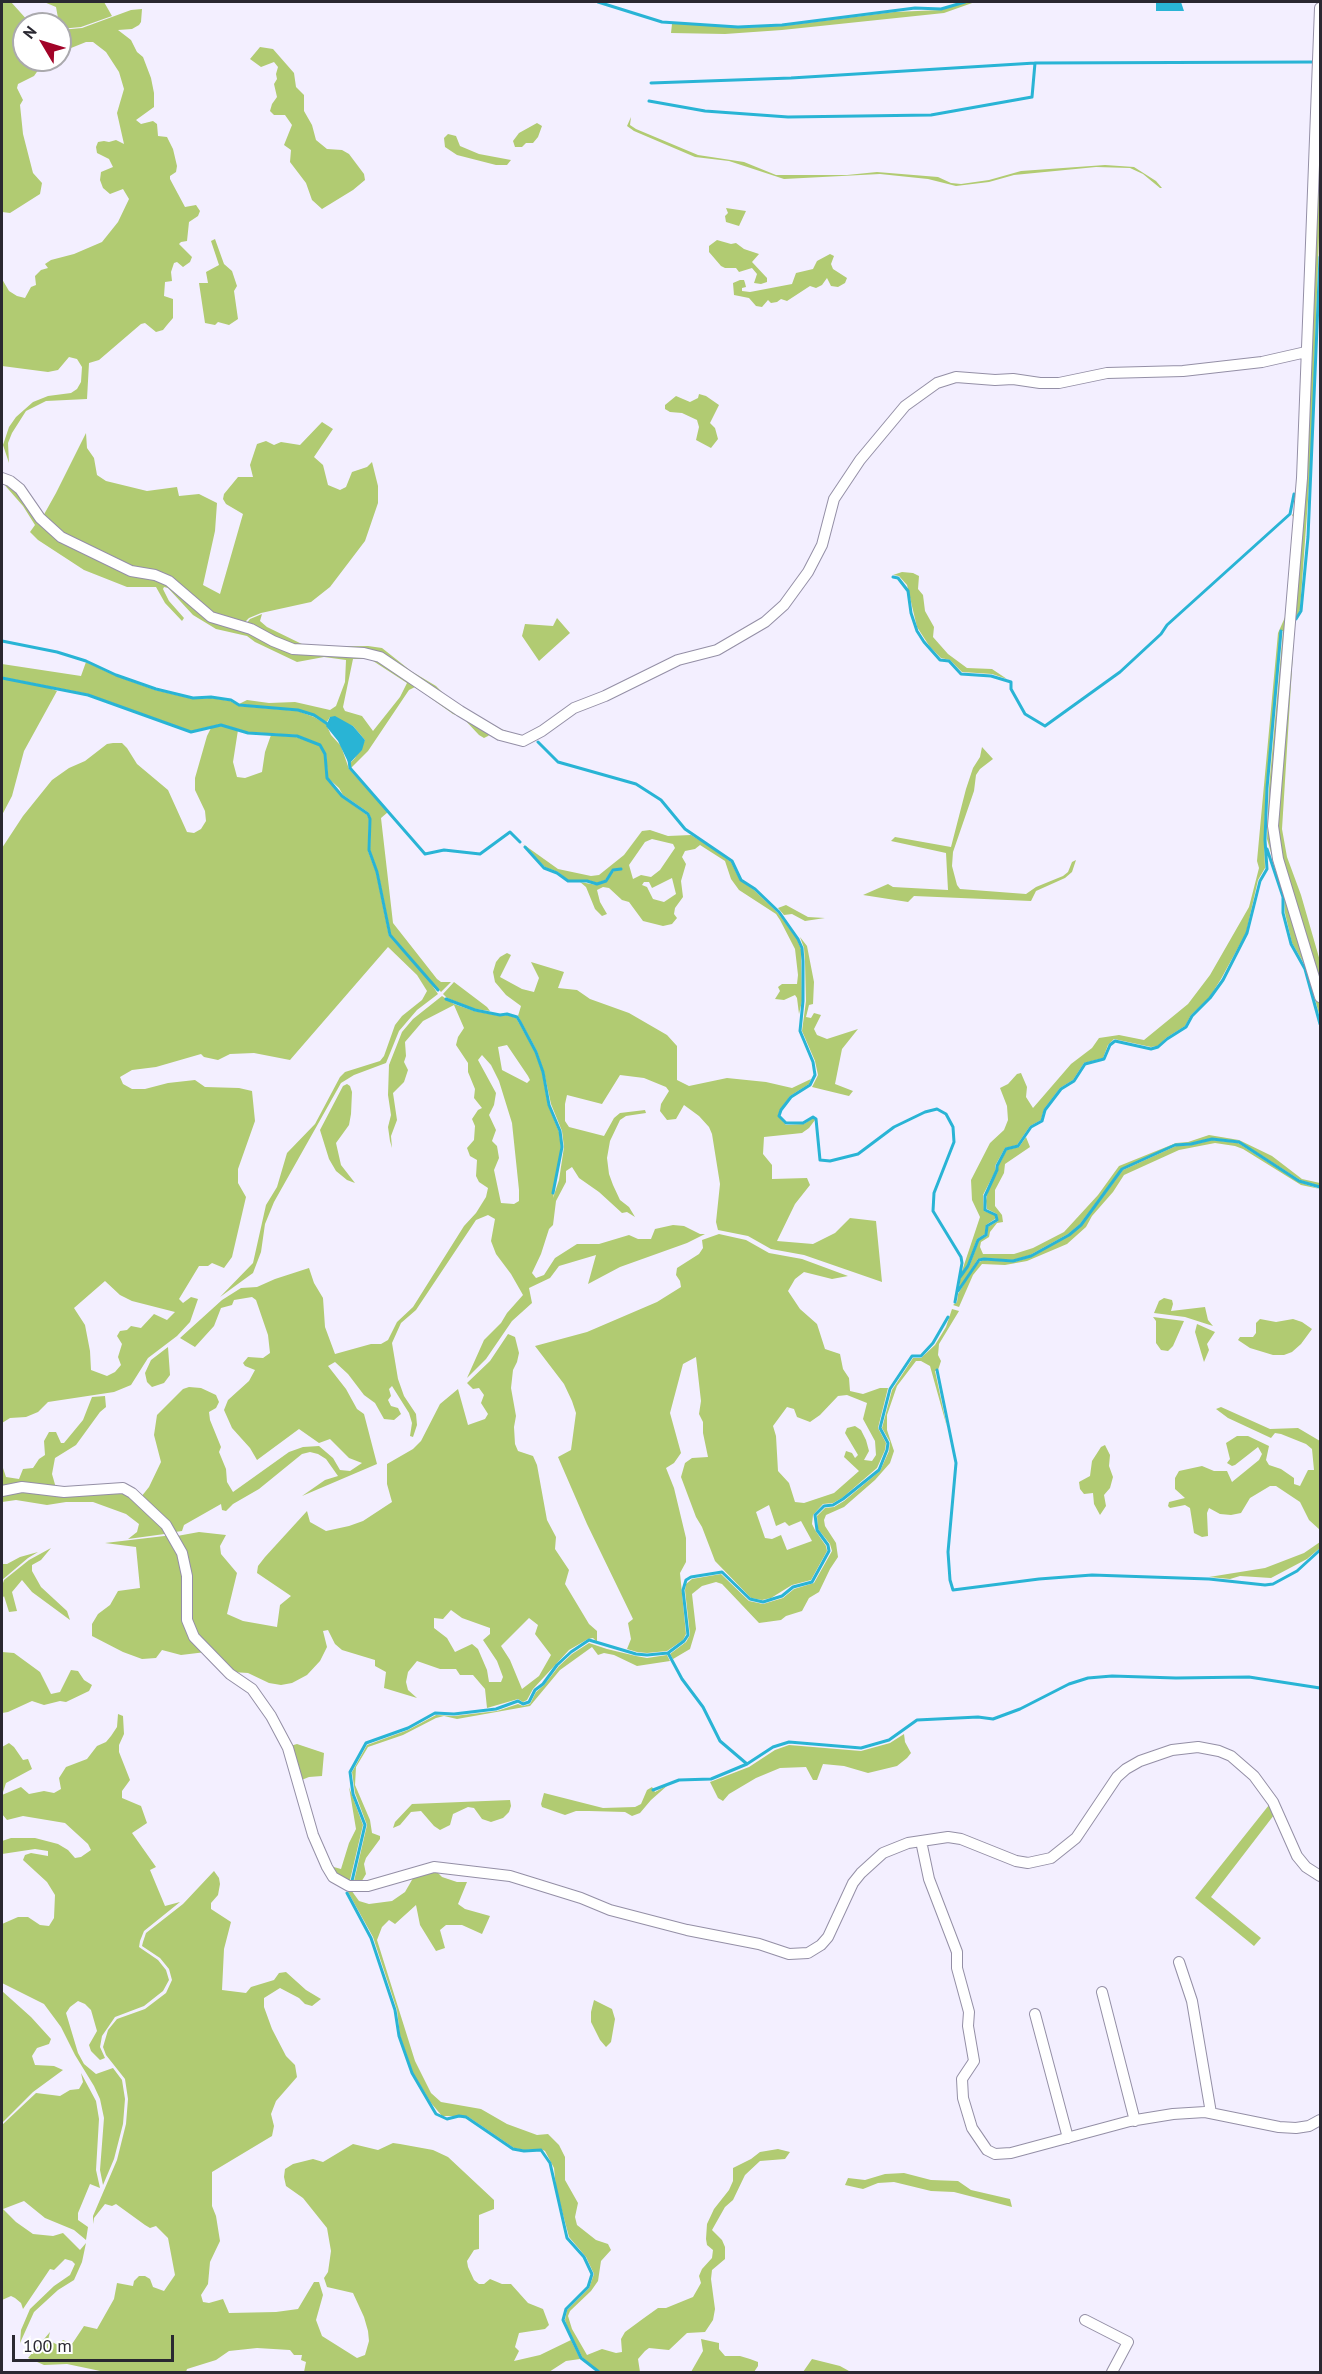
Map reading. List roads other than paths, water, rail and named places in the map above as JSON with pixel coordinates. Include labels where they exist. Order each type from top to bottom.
[{"type":"street","points":[[1320,8],[1300,509],[1273,826],[1278,859],[1320,997]]},
{"type":"street","points":[[2,478],[20,489],[40,518],[61,537],[131,572],[155,575],[170,581],[211,617],[251,629],[293,649],[364,652],[380,657],[500,735],[523,741],[542,731],[574,708],[678,660],[717,650],[765,622],[784,605],[808,572],[822,545],[834,499],[860,460],[905,406],[937,383],[956,377],[1059,383],[1107,373],[1175,372],[1262,362],[1306,351]]},
{"type":"street","points":[[2,1491],[22,1487],[64,1492],[123,1488],[132,1493],[166,1525],[182,1553],[187,1576],[188,1620],[194,1637],[230,1674],[252,1689],[268,1711],[288,1748],[313,1834],[327,1868],[333,1877],[349,1886],[368,1886],[434,1867],[510,1876],[581,1898],[610,1910],[798,1955],[813,1951],[828,1937],[853,1883],[883,1853],[908,1843],[948,1837],[961,1839],[1016,1861],[1039,1862],[1058,1853],[1076,1838],[1117,1777],[1126,1769],[1140,1761],[1172,1750],[1198,1747],[1220,1751],[1231,1756],[1254,1776],[1273,1802],[1297,1856],[1306,1867],[1320,1876]]},
{"type":"street","points":[[921,1840],[929,1879],[957,1952],[957,1968],[969,2012],[968,2026],[974,2061],[962,2079],[961,2087],[972,2128],[987,2150],[995,2154],[1011,2153],[1136,2121],[1173,2114],[1211,2114],[1279,2127],[1309,2126],[1320,2120]]},
{"type":"street","points":[[1179,1962],[1192,2001],[1211,2114]]},
{"type":"street","points":[[1102,1992],[1136,2121]]},
{"type":"street","points":[[1035,2014],[1068,2138]]},
{"type":"street","points":[[1084,2320],[1128,2342],[1112,2373]]},
{"type":"water","points":[[1156,2],[1181,2],[1184,11],[1156,11]]},
{"type":"water","points":[[335,716],[353,726],[365,740],[362,750],[349,764],[338,741],[326,726],[330,717]]},
{"type":"waterway","points":[[598,2],[662,22],[738,27],[782,25],[915,8],[941,9],[965,2]]},
{"type":"waterway","points":[[651,83],[791,78],[1035,63],[1313,62]]},
{"type":"waterway","points":[[649,101],[705,111],[788,117],[931,115],[1032,97],[1035,63]]},
{"type":"waterway","points":[[1296,619],[1301,611],[1308,537],[1320,257]]},
{"type":"waterway","points":[[893,577],[898,578],[908,591],[911,613],[917,631],[940,660],[949,661],[961,674],[991,676],[1011,682],[1011,689],[1025,714],[1045,726],[1120,672],[1161,634],[1167,625],[1290,514],[1294,494]]},
{"type":"waterway","points":[[1265,840],[1267,788],[1281,631]]},
{"type":"waterway","points":[[2,641],[57,652],[86,661],[116,675],[156,689],[193,698],[211,697],[231,700],[239,705],[298,710],[314,715],[329,725]]},
{"type":"waterway","points":[[2,678],[88,695],[191,732],[221,725],[248,733],[297,736],[320,745],[325,754],[327,778],[342,796],[368,814],[370,819],[369,850],[377,872],[390,935],[438,990]]},
{"type":"waterway","points":[[538,742],[558,762],[636,784],[661,800],[685,829],[732,861],[741,880],[755,889],[779,912],[798,939],[802,948],[803,961],[800,1031],[813,1062],[815,1075],[810,1085],[791,1097],[779,1116],[786,1123],[803,1123],[813,1117],[816,1119],[820,1160],[830,1161],[858,1154],[894,1127],[925,1112],[937,1109],[946,1114],[953,1127],[954,1142],[934,1193],[933,1211],[961,1257],[955,1302]]},
{"type":"waterway","points":[[349,760],[350,768],[425,854],[444,850],[480,854],[510,832],[520,842]]},
{"type":"waterway","points":[[960,1277],[968,1266],[978,1240],[986,1235],[987,1226],[997,1220],[996,1215],[985,1210],[985,1196],[1006,1149],[1018,1146],[1031,1127],[1042,1121],[1045,1110],[1061,1089],[1074,1081],[1085,1064],[1104,1059],[1110,1045],[1115,1041],[1151,1049],[1158,1047],[1186,1027],[1192,1016],[1210,998],[1223,980],[1247,933],[1260,881],[1267,869],[1265,840]]},
{"type":"waterway","points":[[525,847],[544,868],[568,881],[587,881],[597,884],[606,881],[613,870],[621,869]]},
{"type":"waterway","points":[[1267,849],[1283,897],[1283,913],[1291,944],[1305,969],[1320,1024]]},
{"type":"waterway","points":[[446,999],[475,1010],[517,1017],[520,1022],[536,1052],[543,1072],[549,1105],[560,1131],[562,1147],[553,1193]]},
{"type":"waterway","points":[[958,1291],[979,1260],[1013,1261],[1031,1256],[1069,1235],[1081,1225],[1122,1169],[1175,1145],[1212,1139],[1239,1142],[1299,1181],[1320,1187]]},
{"type":"waterway","points":[[352,1881],[365,1825],[353,1794],[350,1772],[366,1743],[408,1728],[435,1713],[454,1714],[496,1709],[518,1701],[523,1704],[529,1702],[535,1690],[543,1684],[557,1665],[589,1640],[636,1654],[668,1653],[688,1635],[683,1590],[686,1580],[691,1577],[722,1572],[750,1599],[763,1602],[782,1596],[793,1587],[812,1582],[829,1551],[828,1545],[817,1530],[815,1515],[824,1506],[833,1505],[843,1499],[879,1470],[888,1443],[880,1428],[890,1389],[912,1356],[921,1356],[933,1343],[948,1317]]},
{"type":"waterway","points":[[937,1370],[956,1463],[948,1552],[953,1590],[1092,1575],[1209,1579],[1265,1585],[1273,1584],[1297,1571],[1320,1550]]},
{"type":"waterway","points":[[668,1653],[682,1679],[703,1707],[720,1741],[747,1764]]},
{"type":"waterway","points":[[653,1790],[679,1780],[711,1779],[747,1764],[773,1747],[789,1742],[861,1748],[889,1740],[917,1720],[978,1717],[993,1719],[1020,1709],[1069,1684],[1088,1678],[1112,1676],[1249,1677],[1320,1688]]},
{"type":"waterway","points":[[347,1893],[371,1938],[395,2010],[399,2036],[412,2073],[436,2114],[447,2119],[466,2117],[513,2149],[541,2150],[550,2163],[567,2238],[584,2257],[592,2274],[588,2287],[566,2309],[563,2320],[581,2358],[599,2372]]}]
